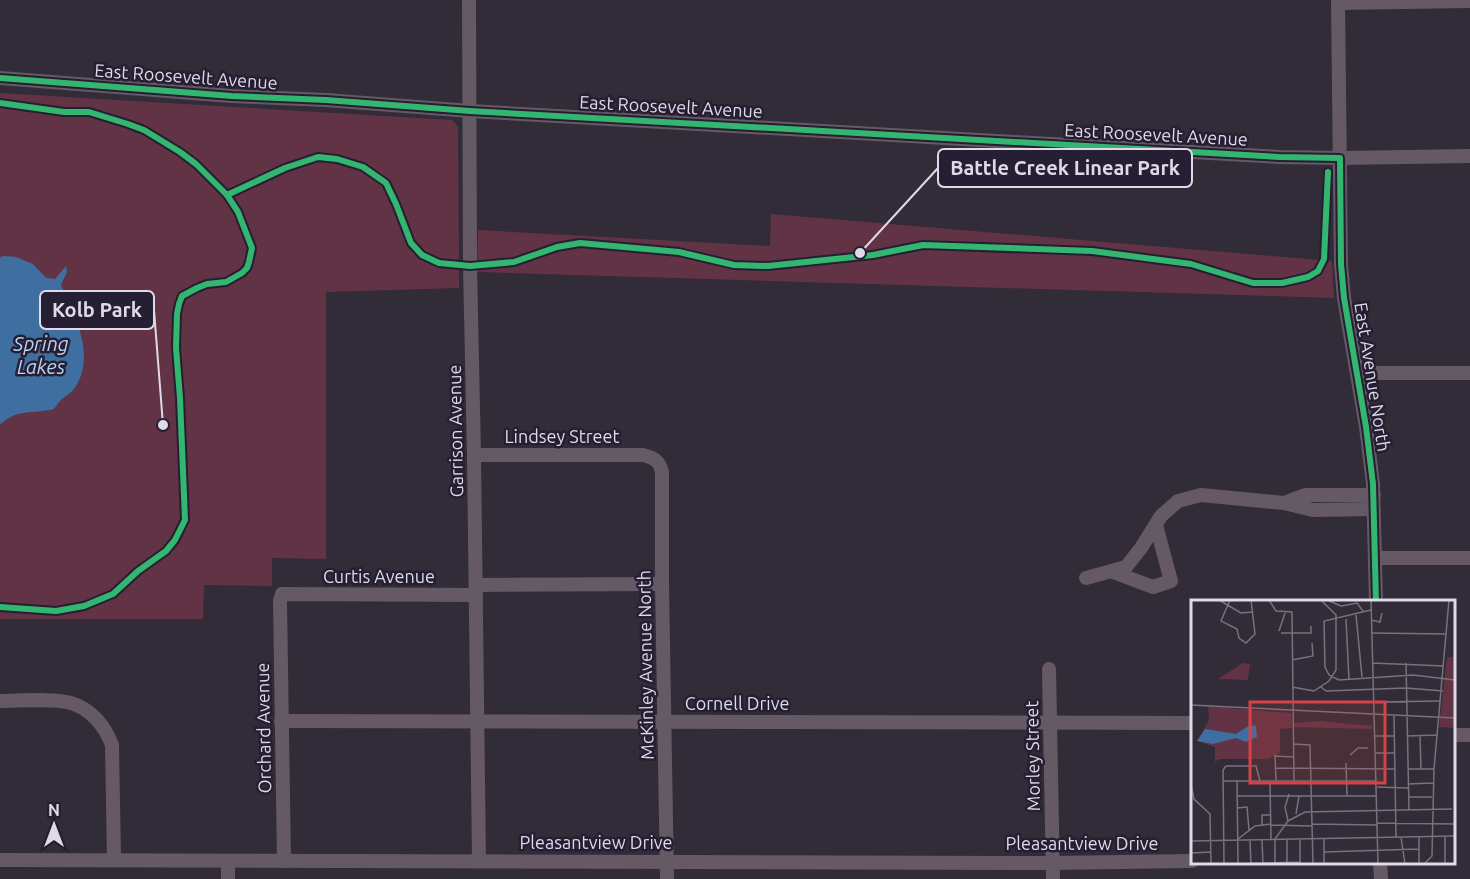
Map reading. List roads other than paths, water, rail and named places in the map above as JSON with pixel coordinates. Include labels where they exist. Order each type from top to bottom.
[{"type":"street","name":"Garrison Avenue","points":[[469,0],[470,266],[479,861]]},
{"type":"street","points":[[1338,1],[1470,1]]},
{"type":"street","name":"East Avenue North","points":[[1338,1],[1341,264],[1343,291],[1366,427],[1374,495],[1376,600]]},
{"type":"street","name":"East Roosevelt Avenue","points":[[0,78],[370,105],[1267,156],[1340,158],[1470,156]]},
{"type":"street","points":[[1357,373],[1470,373]]},
{"type":"street","name":"Lindsey Street","points":[[474,455],[643,455],[649,457]]},
{"type":"street","name":"McKinley Avenue North","points":[[649,457],[655,459],[662,472],[667,879]]},
{"type":"street","points":[[1086,578],[1126,567],[1161,516],[1178,501],[1201,495],[1284,503],[1313,510],[1374,509]]},
{"type":"street","points":[[1284,503],[1305,495],[1374,495]]},
{"type":"street","points":[[1113,572],[1153,587],[1171,581],[1156,525]]},
{"type":"street","points":[[1375,558],[1470,558]]},
{"type":"street","name":"Curtis Avenue","points":[[282,594],[662,584]]},
{"type":"street","name":"Orchard Avenue","points":[[282,594],[280,601],[284,861]]},
{"type":"street","name":"Morley Street","points":[[1049,669],[1053,879]]},
{"type":"street","points":[[0,700],[71,703],[96,718],[107,731],[112,745],[114,860]]},
{"type":"street","name":"Cornell Drive","points":[[281,721],[1191,723]]},
{"type":"street","name":"Pleasantview Drive","points":[[0,860],[1053,863],[1191,861]]},
{"type":"street","points":[[228,861],[228,879]]},
{"type":"water","name":"Spring Lakes","points":[[0,257],[16,257],[33,264],[46,278],[55,279],[66,266],[67,272],[61,285],[77,323],[84,350],[84,364],[81,377],[74,389],[60,400],[54,409],[20,414],[0,424]]},
{"type":"place","name":"Battle Creek Linear Park","points":[[860,253]]},
{"type":"place","name":"Kolb Park","points":[[163,425]]}]
